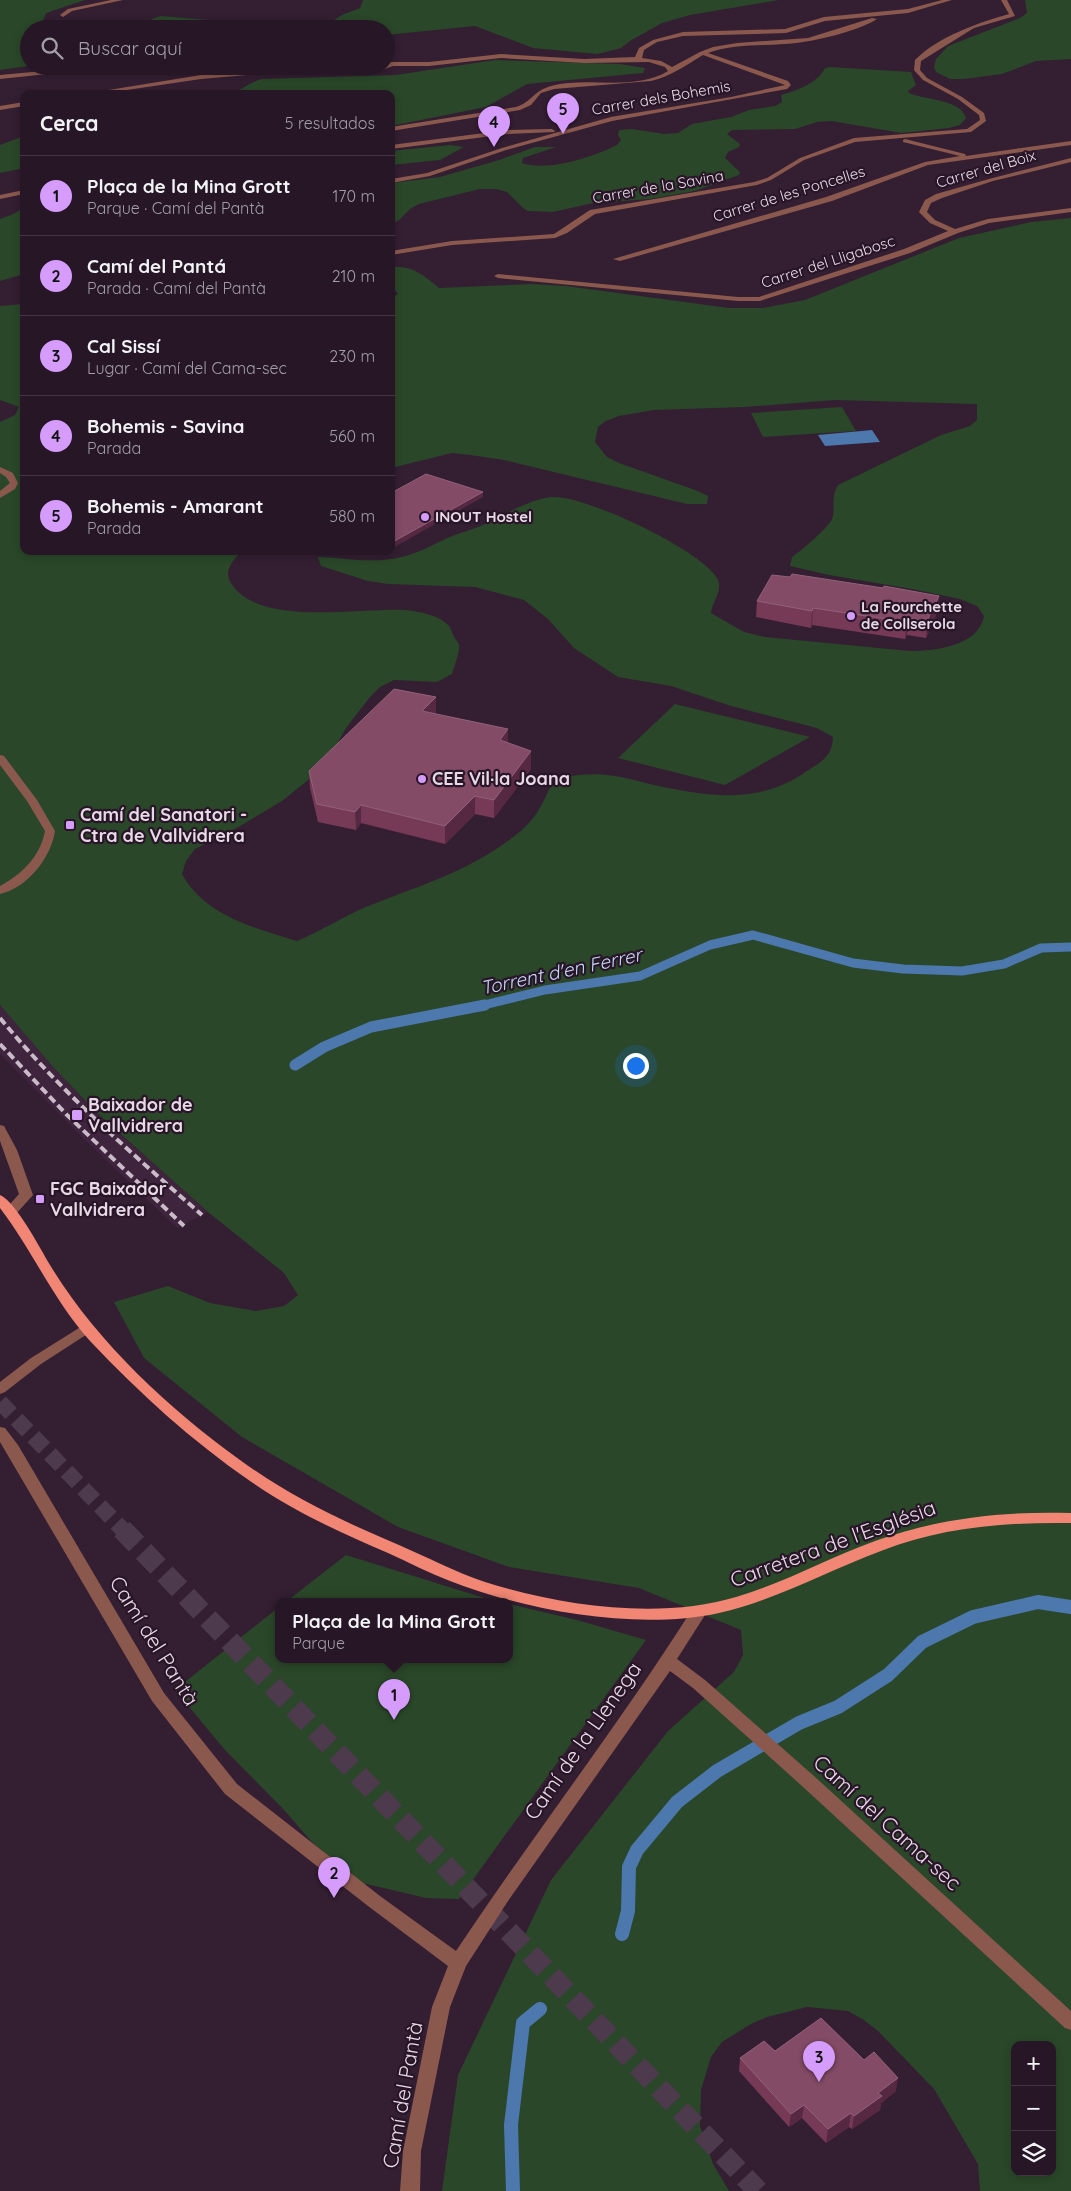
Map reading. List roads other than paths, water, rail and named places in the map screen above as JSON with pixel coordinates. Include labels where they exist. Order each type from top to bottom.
[{"type":"main road","name":"Carretera de l'Església","points":[[0,1199],[87,1328],[148,1390],[196,1434],[252,1476],[308,1510],[456,1578],[510,1594],[602,1612],[700,1612],[762,1595],[898,1538],[948,1525],[998,1518],[1071,1518]]},
{"type":"street","points":[[63,15],[70,10],[120,0]]},
{"type":"street","points":[[395,64],[502,56],[596,61],[638,59],[656,61],[672,69],[680,68],[694,56],[711,49],[733,45],[806,40],[828,36],[878,18],[949,0]]},
{"type":"street","points":[[898,138],[961,133],[980,124],[984,117],[980,111],[925,79],[917,70],[916,65],[918,60],[928,52],[972,27],[1013,15],[1004,0]]},
{"type":"street","points":[[638,59],[640,49],[646,45],[683,34],[786,31],[824,19],[908,10]]},
{"type":"street","name":"Carrer dels Bohemis","points":[[395,180],[428,175],[504,149],[611,119],[731,99],[785,88],[788,85],[786,82],[702,53]]},
{"type":"street","points":[[395,128],[513,110],[528,106],[534,101],[539,92],[547,88],[648,80],[667,76],[671,74],[672,69]]},
{"type":"street","points":[[0,77],[22,75]]},
{"type":"street","points":[[114,90],[225,75]]},
{"type":"street","points":[[0,108],[20,105]]},
{"type":"street","points":[[395,147],[515,132],[564,132]]},
{"type":"street","points":[[898,138],[970,156]]},
{"type":"street","name":"Carrer de la Savina","points":[[395,251],[475,241],[554,236],[563,233],[580,218],[601,209],[755,184],[802,159],[847,143],[863,139],[898,138]]},
{"type":"street","name":"Carrer de les Poncelles","points":[[617,259],[829,199],[927,163],[1071,143]]},
{"type":"street","name":"Carrer del Boix","points":[[955,231],[933,222],[926,216],[923,212],[928,202],[939,196],[991,180],[1071,160]]},
{"type":"street","points":[[0,197],[20,193]]},
{"type":"street","name":"Carrer del Lligabosc","points":[[498,276],[738,299],[760,299],[908,251],[955,231],[1005,218],[1071,210]]},
{"type":"street","points":[[0,470],[10,475],[14,483],[12,488],[0,496]]},
{"type":"street","points":[[0,758],[32,800],[50,831],[48,844],[39,860],[19,880],[0,891]]},
{"type":"street","points":[[0,1129],[11,1150],[26,1195],[10,1212]]},
{"type":"street","points":[[0,1389],[36,1361],[87,1328]]},
{"type":"street","name":"Camí del Pantà","points":[[0,1432],[13,1448],[158,1697],[231,1789],[374,1901],[458,1962],[441,2007],[412,2151],[410,2191]]},
{"type":"street","name":"Camí de la Llenega","points":[[458,1962],[502,1896],[668,1661],[700,1612]]},
{"type":"street","name":"Camí del Cama-sec","points":[[668,1661],[699,1684],[808,1781],[1071,2022]]},
{"type":"water","points":[[872,430],[880,442],[825,446],[818,435]]},
{"type":"waterway","name":"Torrent d'en Ferrer","points":[[481,1006],[545,990],[640,976],[710,945],[753,935],[853,963],[903,969],[962,971],[1004,964],[1041,948],[1071,947]]},
{"type":"waterway","name":"Torrent d'en Ferrer","points":[[481,1006],[485,1005]]},
{"type":"waterway","name":"Torrent d'en Ferrer","points":[[295,1065],[324,1047],[371,1027],[481,1006]]},
{"type":"waterway","points":[[622,1934],[628,1911],[629,1867],[637,1850],[677,1802],[717,1771],[799,1723],[838,1707],[888,1675],[922,1642],[973,1617],[1038,1602],[1071,1607]]},
{"type":"waterway","points":[[513,2191],[511,2125],[523,2023],[540,2009]]},
{"type":"tunnel","points":[[0,1402],[123,1530]]},
{"type":"tunnel","points":[[122,1529],[758,2191]]},
{"type":"railway","points":[[0,1018],[72,1096],[123,1145],[202,1215]]},
{"type":"railway","points":[[0,1044],[67,1115],[184,1226]]},
{"type":"place","name":"Bohemis - Amarant","points":[[563,134]]},
{"type":"place","name":"Bohemis - Savina","points":[[494,147]]},
{"type":"place","name":"INOUT Hostel","points":[[425,517]]},
{"type":"place","name":"La Fourchette de Collserola","points":[[851,616]]},
{"type":"place","name":"CEE Vil·la Joana","points":[[422,779]]},
{"type":"place","name":"Camí del Sanatori - Ctra de Vallvidrera","points":[[70,825]]},
{"type":"place","name":"Baixador de Vallvidrera","points":[[77,1115]]},
{"type":"place","name":"FGC Baixador Vallvidrera","points":[[40,1199]]},
{"type":"place","name":"Plaça de la Mina Grott","points":[[394,1720]]},
{"type":"place","name":"Camí del Pantá","points":[[334,1898]]},
{"type":"place","name":"Cal Sissí","points":[[819,2082]]}]
